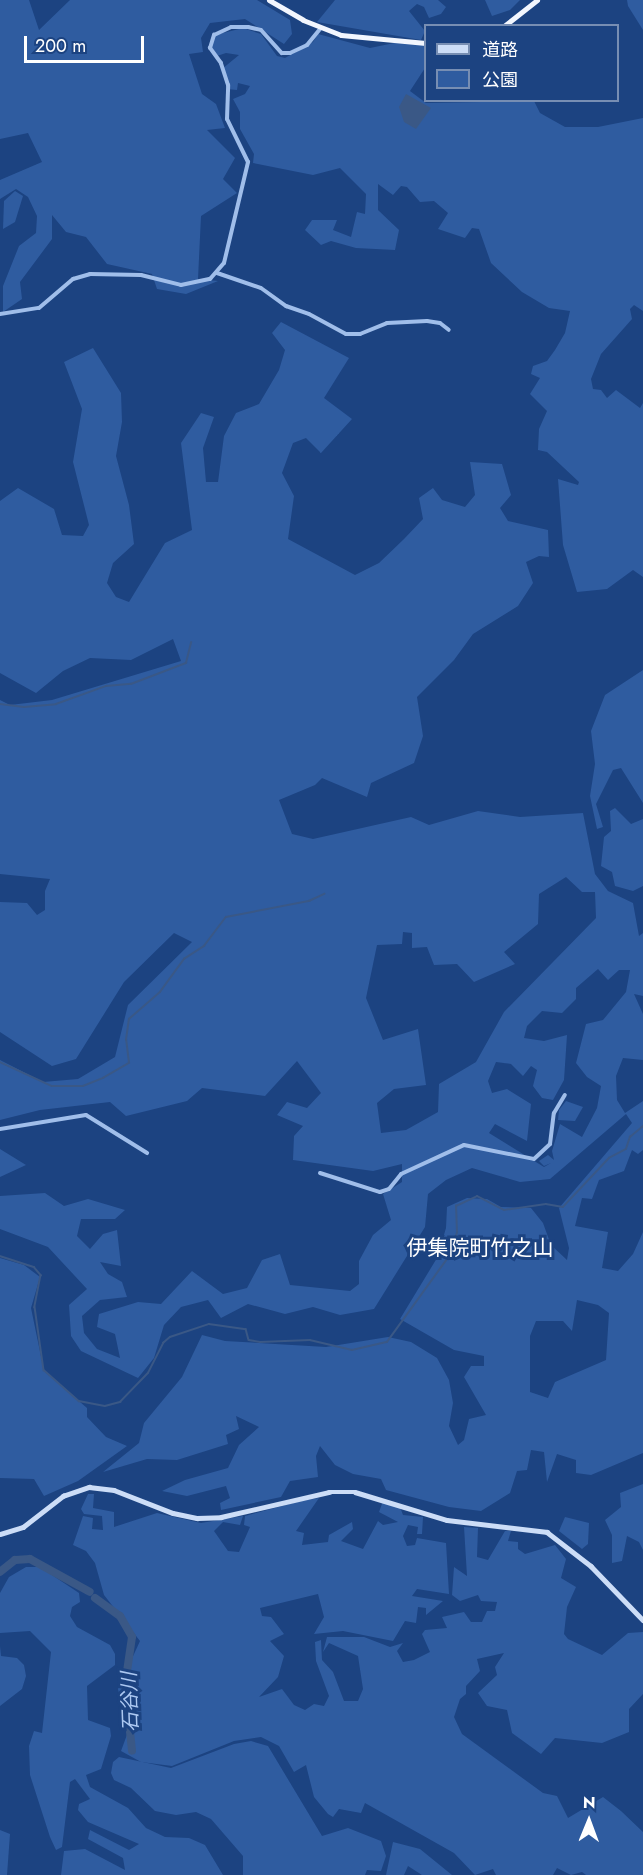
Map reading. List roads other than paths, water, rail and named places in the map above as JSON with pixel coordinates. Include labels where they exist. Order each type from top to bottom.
[{"type":"highway","points":[[269,0],[320,29],[359,38],[424,43]]},
{"type":"highway","points":[[507,24],[537,0]]},
{"type":"main road","points":[[0,1534],[23,1527],[63,1497],[89,1486],[123,1493],[182,1516],[204,1518],[329,1492],[355,1492],[447,1520],[547,1532],[591,1566],[643,1620]]},
{"type":"street","points":[[0,314],[39,308],[79,276],[141,275],[193,285],[217,273],[224,263],[248,162],[227,119],[228,85],[221,63],[210,48],[214,35],[231,27],[249,27],[261,30],[282,52],[290,53],[307,45],[320,29]]},
{"type":"street","points":[[217,273],[261,288],[286,306],[309,314],[346,334],[360,333],[387,323],[427,321],[448,330]]},
{"type":"street","points":[[320,1173],[380,1192],[389,1189],[401,1174],[464,1145],[534,1159],[545,1152],[552,1139],[554,1113],[565,1095]]},
{"type":"street","points":[[0,1129],[86,1115],[147,1153]]},
{"type":"waterway","points":[[0,704],[24,707],[56,704],[106,686],[131,684],[186,663],[191,643]]},
{"type":"waterway","points":[[0,1062],[52,1086],[83,1086],[103,1078],[129,1063],[126,1040],[129,1019],[160,992],[184,959],[204,946],[226,917],[309,901],[324,894]]},
{"type":"waterway","points":[[0,1256],[34,1267],[41,1275],[35,1307],[44,1370],[79,1401],[105,1406],[120,1402],[148,1373],[163,1343],[170,1337],[209,1324],[246,1329],[249,1340],[260,1342],[310,1340],[352,1350],[387,1342],[447,1259],[457,1233],[456,1206],[477,1196],[504,1210],[546,1204],[563,1207],[609,1158],[626,1149],[630,1137],[643,1126]]},
{"type":"waterway","name":"石谷川","points":[[0,1572],[15,1560],[30,1559],[90,1592]]},
{"type":"waterway","name":"石谷川","points":[[95,1598],[120,1616],[132,1637],[125,1685],[132,1751]]},
{"type":"district","name":"伊集院町竹之山","points":[[480,1248]]}]
